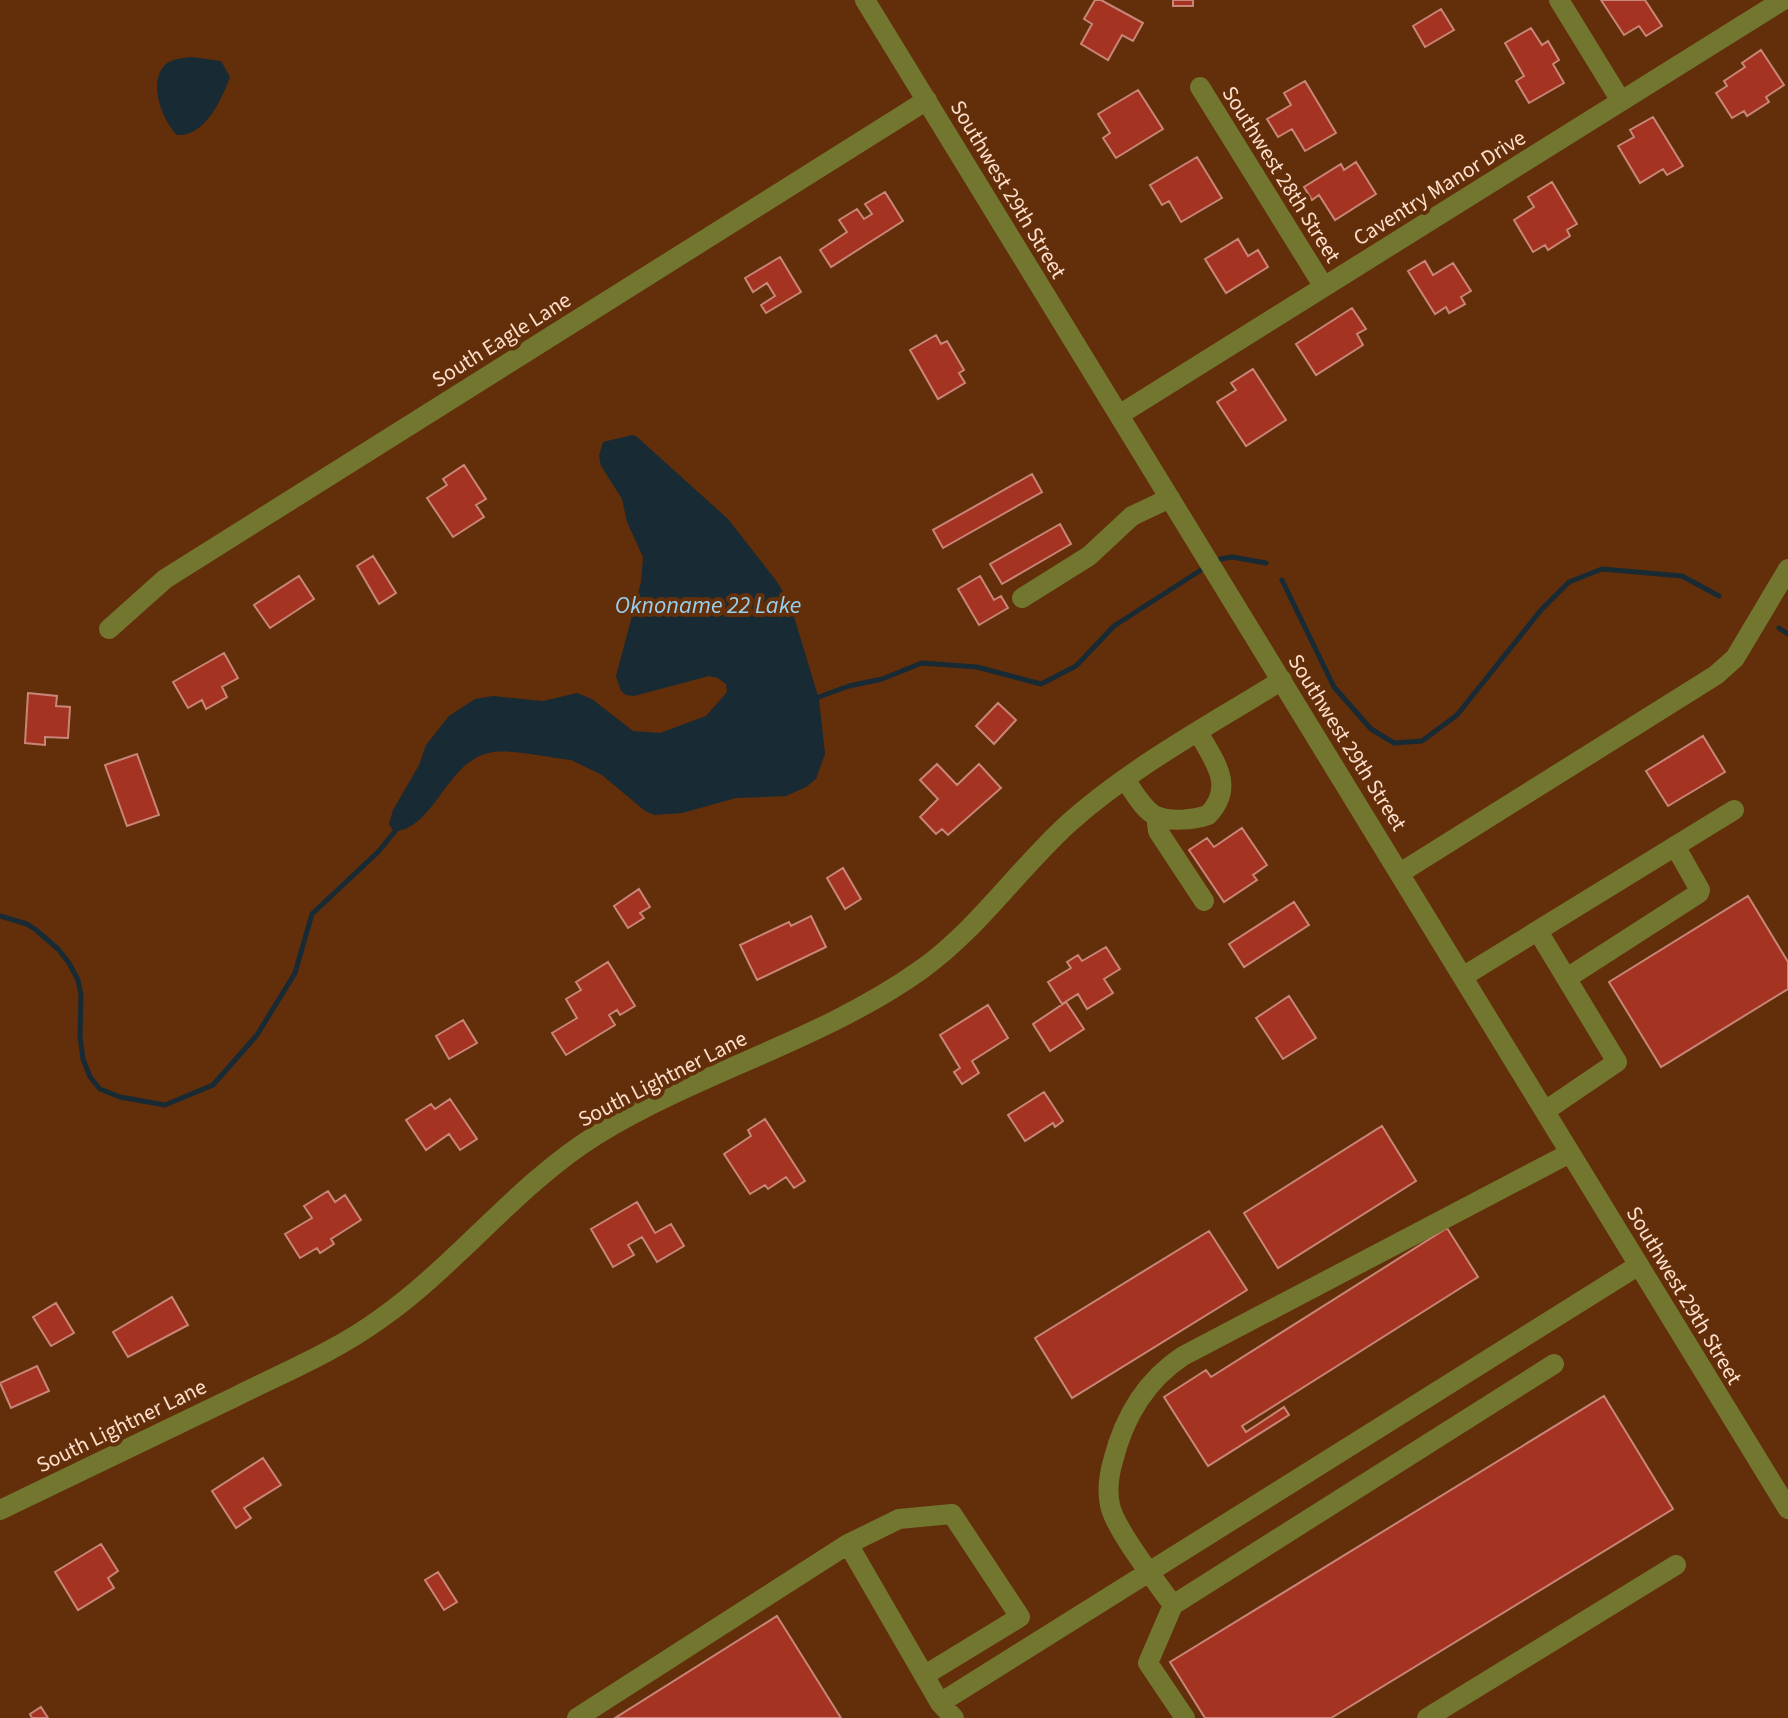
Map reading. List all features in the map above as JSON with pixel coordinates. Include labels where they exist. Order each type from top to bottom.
[{"type":"street","name":"Southwest 29th Street","points":[[865,0],[1788,1509]]},
{"type":"street","points":[[1559,0],[1621,101]]},
{"type":"street","name":"Caventry Manor Drive","points":[[1119,415],[1783,0]]},
{"type":"street","name":"Southwest 28th Street","points":[[1200,87],[1324,287]]},
{"type":"street","name":"South Eagle Lane","points":[[109,629],[165,579],[927,100]]},
{"type":"street","points":[[1022,598],[1089,556],[1132,516],[1170,498]]},
{"type":"street","points":[[1400,873],[1716,675],[1735,658],[1788,569]]},
{"type":"street","name":"South Lightner Lane","points":[[0,1510],[361,1333],[447,1264],[549,1170],[600,1133],[898,985],[946,950],[1068,824],[1125,780],[1282,680]]},
{"type":"street","points":[[1125,780],[1156,816],[1196,819],[1208,815],[1222,795],[1219,771],[1198,732]]},
{"type":"street","points":[[1464,976],[1539,933],[1734,810]]},
{"type":"street","points":[[1156,816],[1158,831],[1204,901]]},
{"type":"street","points":[[1567,978],[1699,893],[1675,846]]},
{"type":"street","points":[[1539,933],[1617,1062],[1545,1111]]},
{"type":"street","points":[[1173,1605],[1149,1572],[1110,1506],[1109,1476],[1120,1432],[1130,1411],[1164,1369],[1183,1356],[1570,1153]]},
{"type":"street","points":[[848,1544],[947,1711],[1071,1622],[1639,1265]]},
{"type":"street","points":[[1185,1718],[1148,1663],[1173,1605],[1554,1364]]},
{"type":"street","points":[[577,1718],[848,1544],[899,1519],[952,1514],[1020,1617],[925,1675]]},
{"type":"street","points":[[1427,1718],[1676,1565]]},
{"type":"water","points":[[191,57],[221,61],[230,77],[217,106],[204,123],[187,134],[177,135],[162,110],[158,80],[166,64]]},
{"type":"water","name":"Oknoname 22 Lake","points":[[632,435],[728,519],[778,583],[791,607],[819,699],[825,754],[816,779],[786,796],[736,798],[682,813],[655,815],[645,811],[602,775],[571,760],[518,752],[489,753],[474,759],[462,769],[421,819],[394,832],[389,824],[393,810],[419,765],[426,745],[449,716],[475,699],[493,696],[543,701],[577,693],[592,699],[633,731],[660,733],[706,716],[727,692],[726,684],[709,676],[634,696],[621,691],[616,676],[641,582],[643,557],[627,522],[622,499],[601,466],[599,456],[603,442]]},
{"type":"building","points":[[1095,0],[1101,0],[1143,23],[1133,41],[1122,35],[1108,60],[1081,44],[1092,24],[1084,19]]},
{"type":"building","points":[[1173,0],[1193,0],[1193,6],[1173,6]]},
{"type":"building","points":[[1601,0],[1645,0],[1662,26],[1646,36],[1639,26],[1624,35]]},
{"type":"building","points":[[1441,9],[1454,30],[1425,47],[1413,26]]},
{"type":"building","points":[[1531,28],[1542,45],[1548,41],[1559,60],[1553,64],[1564,83],[1529,103],[1516,81],[1524,76],[1505,43]]},
{"type":"building","points":[[1761,50],[1784,85],[1766,97],[1769,102],[1747,116],[1744,111],[1732,118],[1716,93],[1727,86],[1724,81],[1745,67],[1742,63]]},
{"type":"building","points":[[1305,81],[1336,133],[1305,151],[1292,129],[1278,137],[1267,119],[1291,105],[1284,93]]},
{"type":"building","points":[[1138,90],[1163,129],[1116,158],[1103,138],[1110,133],[1098,114]]},
{"type":"building","points":[[1653,117],[1683,166],[1667,175],[1663,169],[1640,183],[1618,146],[1634,137],[1630,130]]},
{"type":"building","points":[[1197,157],[1222,198],[1181,222],[1169,201],[1162,205],[1150,185]]},
{"type":"building","points":[[1356,162],[1376,194],[1335,220],[1319,195],[1312,200],[1304,187],[1341,164],[1344,170]]},
{"type":"building","points":[[1552,182],[1577,224],[1567,230],[1570,236],[1548,250],[1545,245],[1533,252],[1514,220],[1534,207],[1528,197]]},
{"type":"building","points":[[885,192],[903,221],[831,267],[820,250],[847,232],[839,220],[857,209],[864,219],[872,214],[865,204]]},
{"type":"building","points":[[1238,239],[1248,256],[1258,250],[1268,267],[1226,293],[1205,259]]},
{"type":"building","points":[[780,257],[801,292],[766,313],[761,305],[775,296],[767,283],[753,292],[745,278]]},
{"type":"building","points":[[1425,261],[1433,275],[1453,263],[1471,291],[1461,297],[1465,304],[1449,313],[1446,307],[1435,314],[1408,271]]},
{"type":"building","points":[[1352,308],[1366,329],[1357,334],[1363,345],[1316,375],[1296,344]]},
{"type":"building","points":[[936,335],[941,344],[947,341],[964,370],[959,373],[965,383],[938,399],[910,350]]},
{"type":"building","points":[[1253,369],[1286,420],[1246,446],[1217,402],[1236,390],[1231,383]]},
{"type":"building","points":[[464,465],[486,499],[476,505],[484,517],[453,537],[427,498],[447,485],[443,479]]},
{"type":"building","points":[[1032,474],[1042,492],[943,548],[933,530]]},
{"type":"building","points":[[1060,524],[1071,544],[1002,584],[990,564]]},
{"type":"building","points":[[373,556],[396,593],[379,604],[357,566]]},
{"type":"building","points":[[299,576],[314,599],[270,628],[254,605]]},
{"type":"building","points":[[980,576],[994,600],[1001,596],[1008,608],[979,625],[958,589]]},
{"type":"building","points":[[224,653],[238,678],[222,687],[227,697],[206,709],[202,700],[188,708],[173,682]]},
{"type":"building","points":[[28,693],[57,696],[56,706],[70,707],[68,738],[45,737],[45,745],[25,743]]},
{"type":"building","points":[[998,703],[1016,720],[994,744],[976,726]]},
{"type":"building","points":[[1703,736],[1725,772],[1668,806],[1646,771]]},
{"type":"building","points":[[137,754],[159,815],[127,826],[105,765]]},
{"type":"building","points":[[937,764],[957,785],[979,764],[1001,788],[948,835],[942,829],[936,834],[920,817],[938,799],[920,780]]},
{"type":"building","points":[[1242,828],[1267,865],[1253,875],[1257,880],[1224,902],[1189,850],[1207,838],[1214,847]]},
{"type":"building","points":[[843,868],[861,899],[845,909],[827,878]]},
{"type":"building","points":[[639,889],[650,907],[640,913],[644,918],[628,928],[614,906]]},
{"type":"building","points":[[1748,896],[1788,962],[1788,989],[1661,1067],[1609,982]]},
{"type":"building","points":[[1294,902],[1309,925],[1244,967],[1229,944]]},
{"type":"building","points":[[811,916],[826,947],[757,980],[740,945],[789,922],[791,926]]},
{"type":"building","points":[[1106,947],[1120,969],[1104,979],[1113,993],[1087,1009],[1078,994],[1062,1004],[1048,982],[1071,968],[1067,962],[1078,955],[1082,961]]},
{"type":"building","points":[[608,962],[635,1006],[620,1015],[617,1010],[609,1015],[615,1025],[566,1055],[552,1033],[577,1018],[566,999],[581,990],[576,982]]},
{"type":"building","points":[[1289,996],[1316,1038],[1283,1059],[1256,1018]]},
{"type":"building","points":[[1066,1002],[1084,1029],[1050,1051],[1033,1024]]},
{"type":"building","points":[[988,1005],[1008,1038],[972,1061],[979,1073],[962,1084],[954,1072],[960,1068],[940,1035]]},
{"type":"building","points":[[463,1020],[477,1043],[449,1059],[436,1036]]},
{"type":"building","points":[[1044,1092],[1063,1121],[1055,1127],[1053,1123],[1025,1141],[1008,1115]]},
{"type":"building","points":[[450,1099],[477,1139],[460,1150],[449,1134],[426,1150],[406,1120],[431,1104],[435,1109]]},
{"type":"building","points":[[765,1119],[805,1181],[794,1188],[786,1177],[768,1189],[765,1185],[750,1194],[724,1154],[751,1136],[748,1130]]},
{"type":"building","points":[[1382,1126],[1416,1181],[1278,1268],[1244,1213]]},
{"type":"building","points":[[328,1191],[335,1202],[345,1195],[361,1220],[331,1239],[334,1244],[320,1253],[317,1248],[300,1258],[285,1234],[312,1218],[304,1206]]},
{"type":"building","points":[[637,1202],[655,1233],[671,1224],[684,1246],[657,1262],[642,1237],[628,1245],[634,1255],[613,1267],[591,1229]]},
{"type":"building","points":[[1447,1228],[1478,1277],[1242,1426],[1246,1432],[1284,1407],[1289,1415],[1208,1466],[1164,1397],[1206,1370],[1211,1377]]},
{"type":"building","points":[[1209,1231],[1247,1290],[1072,1398],[1035,1338]]},
{"type":"building","points":[[172,1297],[188,1325],[128,1357],[113,1332]]},
{"type":"building","points":[[56,1303],[74,1333],[51,1346],[33,1317]]},
{"type":"building","points":[[37,1366],[49,1391],[11,1408],[0,1383]]},
{"type":"building","points":[[1604,1396],[1673,1509],[1331,1718],[1205,1718],[1170,1662]]},
{"type":"building","points":[[263,1458],[281,1485],[244,1508],[251,1518],[236,1528],[212,1491]]},
{"type":"building","points":[[101,1544],[118,1571],[108,1578],[114,1588],[78,1610],[55,1572]]},
{"type":"building","points":[[438,1572],[457,1602],[444,1610],[425,1580]]},
{"type":"building","points":[[777,1616],[841,1718],[615,1718]]},
{"type":"building","points":[[41,1707],[48,1718],[32,1718],[30,1714]]},
{"type":"waterway","points":[[1220,559],[1232,557],[1266,563]]},
{"type":"waterway","points":[[1282,580],[1334,687],[1371,729],[1394,743],[1422,741],[1457,715],[1541,610],[1569,582],[1602,569],[1682,576],[1719,596]]},
{"type":"waterway","points":[[816,698],[849,686],[882,679],[922,663],[977,667],[1041,684],[1076,666],[1114,626],[1201,570]]},
{"type":"waterway","points":[[1779,628],[1788,634]]},
{"type":"waterway","points":[[0,916],[36,930],[69,963],[78,980],[81,995],[83,1059],[90,1077],[100,1089],[120,1097],[165,1105],[213,1085],[257,1035],[295,973],[312,914],[378,852],[396,830]]}]
